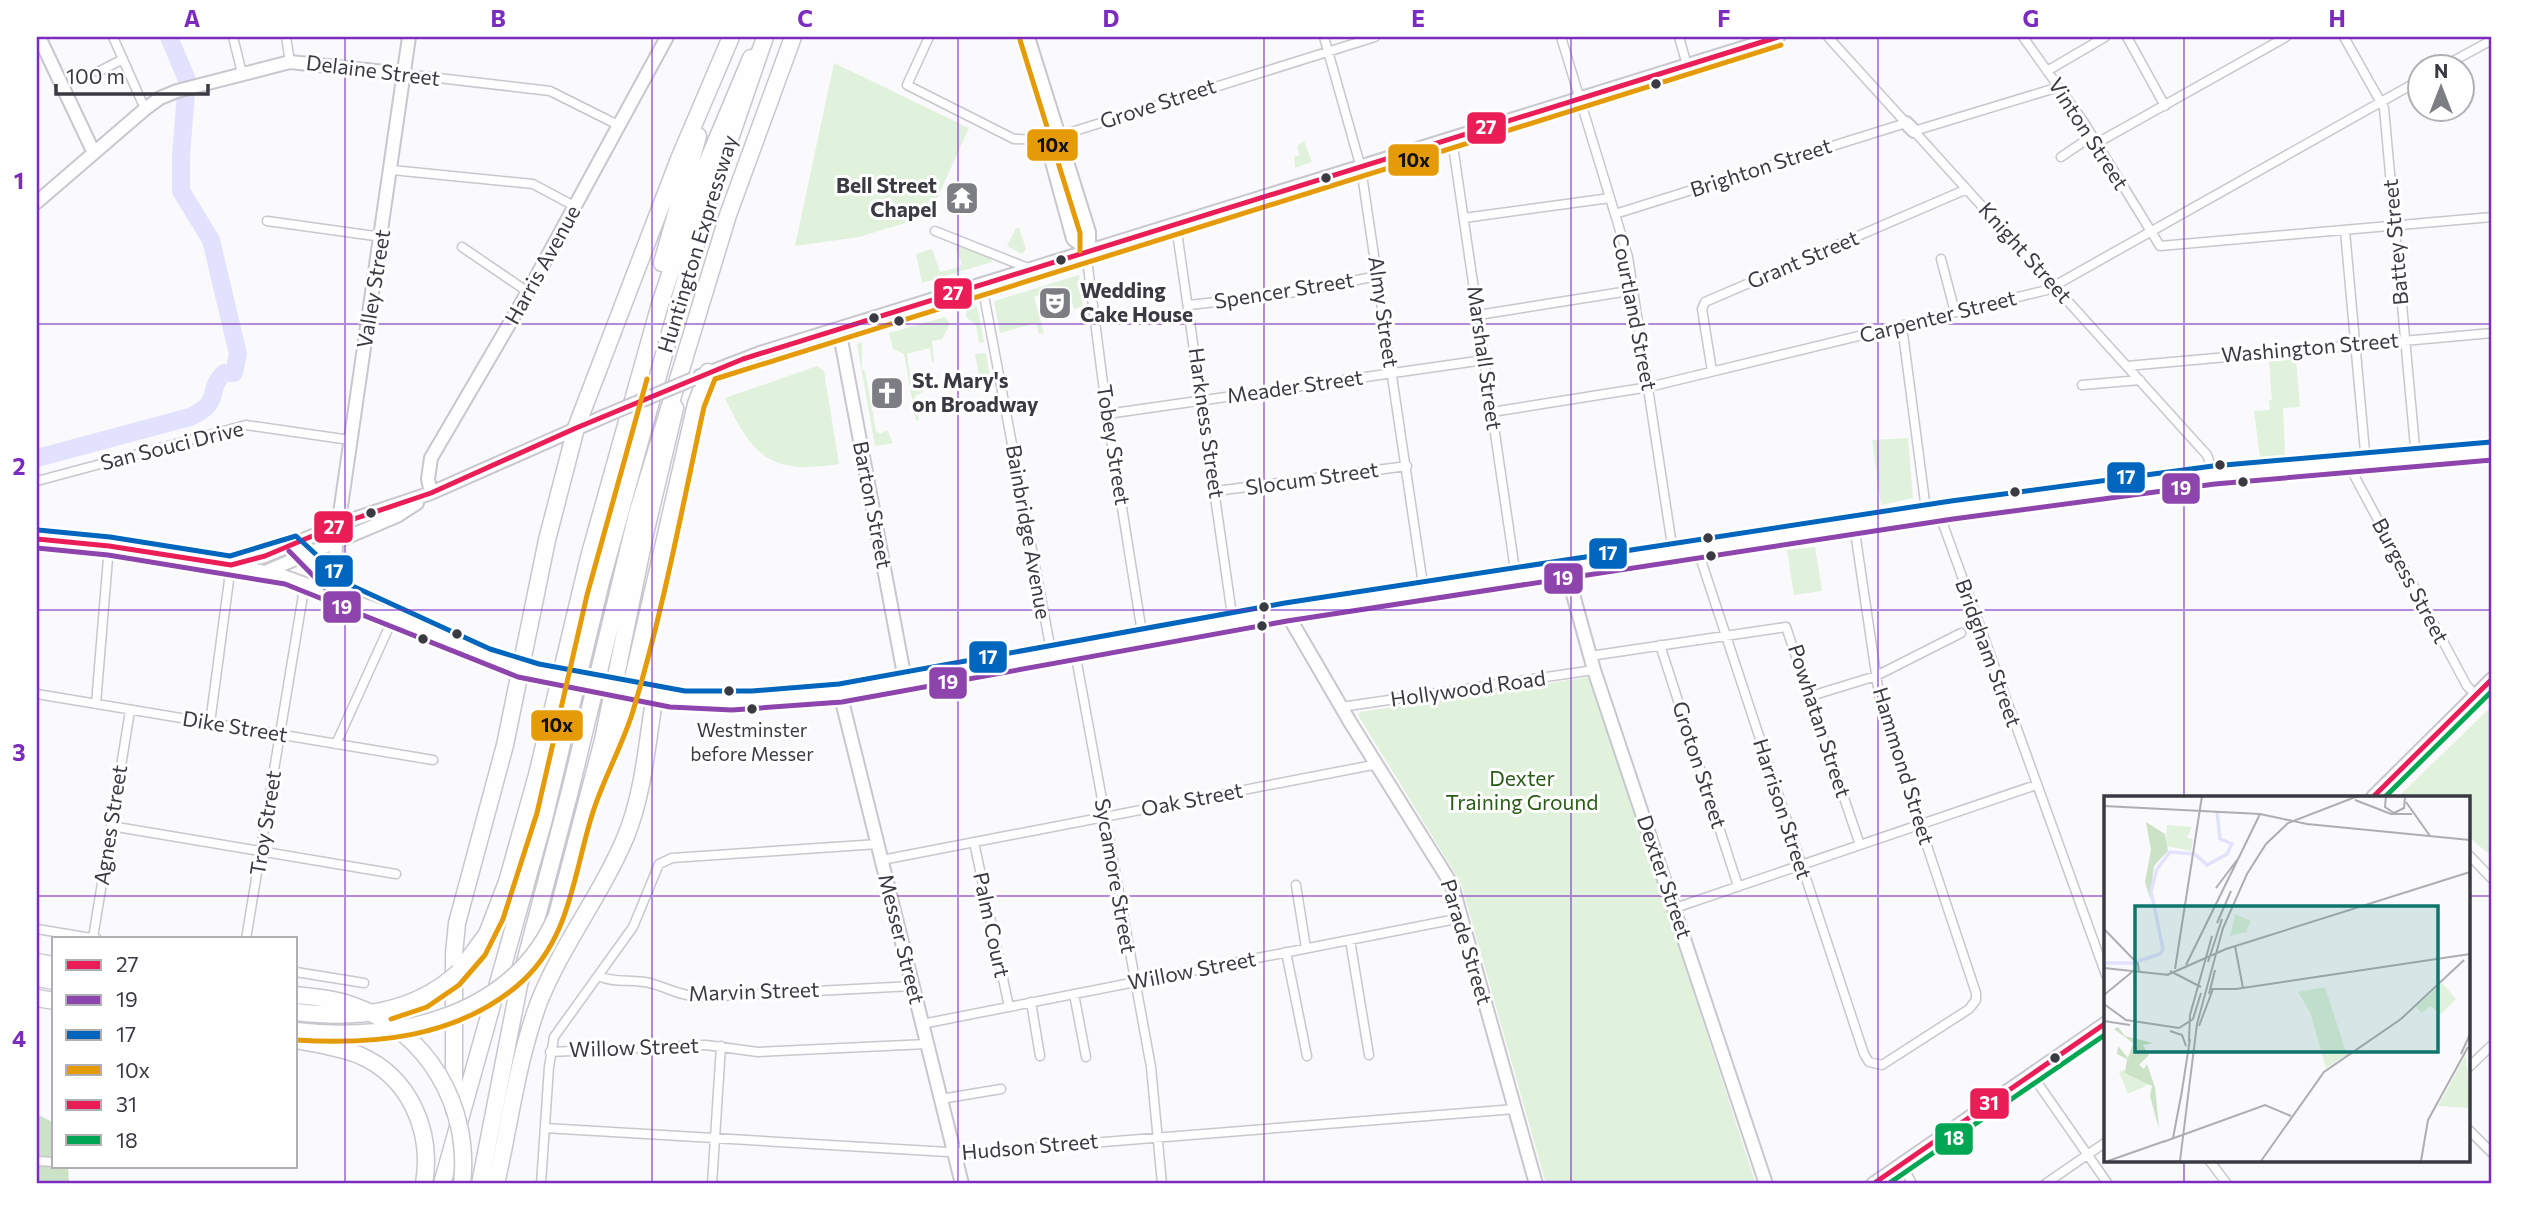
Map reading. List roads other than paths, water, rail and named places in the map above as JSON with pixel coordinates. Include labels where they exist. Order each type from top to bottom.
[{"type":"highway","points":[[452,1144],[456,1055],[456,933],[505,745],[547,540],[576,428],[679,159],[731,37]]},
{"type":"highway","points":[[298,1012],[351,1015],[388,1011],[423,999],[459,972],[478,950],[491,926],[518,846],[589,557],[639,376],[701,180],[742,75],[764,37]]},
{"type":"highway","name":"Huntington Expressway","points":[[442,1184],[547,810],[601,582],[671,329],[708,203],[764,37]]},
{"type":"highway","points":[[298,1031],[342,1034],[389,1031],[461,1012],[486,999],[516,975],[540,946],[557,915],[588,800],[647,525],[672,427],[739,180],[793,37]]},
{"type":"highway","points":[[639,376],[646,319],[719,63]]},
{"type":"highway","points":[[588,800],[623,715],[696,404],[708,372]]},
{"type":"highway","name":"Huntington Expressway","points":[[480,1184],[510,1021],[570,791],[614,602],[661,425],[686,380]]},
{"type":"highway","points":[[496,1184],[520,1068],[538,1005],[561,954],[616,857],[631,822],[650,694]]},
{"type":"highway","points":[[298,995],[336,1001],[373,1014],[406,1035],[424,1054],[444,1083],[457,1114],[463,1146],[461,1184]]},
{"type":"highway","points":[[298,1040],[342,1049],[370,1061],[393,1079],[415,1110],[426,1144],[424,1184]]},
{"type":"main road","points":[[39,37],[93,151]]},
{"type":"main road","name":"Valley Street","points":[[335,586],[336,541],[392,170],[409,37]]},
{"type":"main road","name":"Harris Avenue","points":[[431,493],[428,479],[431,458],[576,207],[667,37]]},
{"type":"main road","name":"Tobey Street","points":[[1028,37],[1089,232],[1089,251]]},
{"type":"main road","points":[[231,565],[431,493],[708,372],[1778,37]]},
{"type":"main road","name":"Delaine Street","points":[[37,202],[93,151],[145,109],[167,95],[290,62],[404,74]]},
{"type":"main road","points":[[1046,140],[1073,239],[1089,251]]},
{"type":"main road","name":"Barton Street","points":[[839,329],[905,680]]},
{"type":"main road","points":[[295,544],[308,554],[335,586],[394,616],[487,657],[546,675],[650,694],[721,702],[840,693],[1286,612],[1934,513],[2214,475],[2492,451]]},
{"type":"main road","points":[[265,572],[397,516],[431,493]]},
{"type":"main road","points":[[37,540],[109,546],[265,572],[305,583],[394,616]]},
{"type":"main road","name":"Dexter Street","points":[[1566,569],[1594,670],[1766,1184]]},
{"type":"main road","name":"Parade Street","points":[[1286,612],[1341,707],[1452,885],[1536,1184]]},
{"type":"main road","points":[[2374,796],[2492,680]]},
{"type":"main road","name":"Messer Street","points":[[840,693],[962,1184]]},
{"type":"main road","points":[[1873,1184],[2104,1024]]},
{"type":"street","points":[[113,37],[145,109]]},
{"type":"street","points":[[233,37],[242,74]]},
{"type":"street","points":[[286,37],[290,62]]},
{"type":"street","name":"Grove Street","points":[[929,37],[907,85],[1014,139],[1046,140],[1375,37]]},
{"type":"street","name":"Almy Street","points":[[1324,37],[1361,168],[1424,591]]},
{"type":"street","name":"Courtland Street","points":[[1561,37],[1615,214],[1634,290],[1673,552]]},
{"type":"street","points":[[1679,37],[1687,65]]},
{"type":"street","name":"Knight Street","points":[[1828,37],[2207,455],[2214,475]]},
{"type":"street","name":"Vinton Street","points":[[2023,37],[2095,140],[2149,233]]},
{"type":"street","points":[[2047,71],[2105,37]]},
{"type":"street","points":[[2127,37],[2165,106]]},
{"type":"street","points":[[2061,158],[2165,106],[2286,37]]},
{"type":"street","name":"Battey Street","points":[[2344,37],[2381,102],[2416,458]]},
{"type":"street","points":[[2470,52],[2492,40]]},
{"type":"street","points":[[98,72],[123,60]]},
{"type":"street","name":"Delaine Street","points":[[404,74],[550,91],[618,125]]},
{"type":"street","name":"Brighton Street","points":[[1615,214],[1910,127],[2059,87]]},
{"type":"street","name":"Carpenter Street","points":[[1492,412],[1649,387],[2054,287],[2406,88]]},
{"type":"street","name":"Marshall Street","points":[[1452,139],[1516,577]]},
{"type":"street","points":[[392,170],[533,184],[576,207]]},
{"type":"street","name":"Grant Street","points":[[1712,371],[1702,309],[1704,302],[1967,189]]},
{"type":"street","points":[[1464,218],[1610,198]]},
{"type":"street","points":[[2149,233],[2157,244],[2163,246],[2492,217]]},
{"type":"street","points":[[267,220],[382,237]]},
{"type":"street","name":"Harkness Street","points":[[1176,225],[1233,622]]},
{"type":"street","points":[[935,231],[1031,269]]},
{"type":"street","points":[[2345,231],[2366,463]]},
{"type":"street","points":[[461,247],[528,292]]},
{"type":"street","name":"Tobey Street","points":[[1089,251],[1088,267],[1107,414],[1143,639]]},
{"type":"street","points":[[1941,259],[1955,312]]},
{"type":"street","name":"Spencer Street","points":[[1189,305],[1279,295],[1378,276]]},
{"type":"street","name":"Bainbridge Avenue","points":[[982,285],[1052,656]]},
{"type":"street","points":[[1478,316],[1634,290]]},
{"type":"street","name":"Bridgham Street","points":[[1902,326],[1925,502],[1943,524],[2104,972]]},
{"type":"street","name":"Washington Street","points":[[2127,366],[2492,333]]},
{"type":"street","name":"Meader Street","points":[[1107,414],[1484,360]]},
{"type":"street","points":[[2082,385],[2140,380]]},
{"type":"street","name":"San Souci Drive","points":[[37,481],[253,425],[350,440]]},
{"type":"street","name":"Burgess Street","points":[[2347,464],[2467,686],[2476,695]]},
{"type":"street","name":"Slocum Street","points":[[1216,491],[1407,466]]},
{"type":"street","name":"Hammond Street","points":[[1854,525],[1881,708],[1973,983],[1976,1000],[1969,1009],[1901,1055],[1889,1062],[1875,1065]]},
{"type":"street","points":[[96,704],[109,546]]},
{"type":"street","name":"Harrison Street","points":[[1697,548],[1864,1054],[1875,1065]]},
{"type":"street","points":[[210,723],[231,565]]},
{"type":"street","name":"Troy Street","points":[[246,937],[305,583]]},
{"type":"street","points":[[336,744],[394,616]]},
{"type":"street","name":"Powhatan Street","points":[[1590,656],[1786,627],[1860,845]]},
{"type":"street","points":[[1811,696],[1876,676],[1961,633]]},
{"type":"street","name":"Groton Street","points":[[1660,645],[1738,886]]},
{"type":"street","name":"Sycamore Street","points":[[1075,652],[1151,1067],[1162,1184]]},
{"type":"street","name":"Hollywood Road","points":[[1341,707],[1594,670]]},
{"type":"street","name":"Dike Street","points":[[37,694],[433,760]]},
{"type":"street","name":"Agnes Street","points":[[95,937],[130,710]]},
{"type":"street","name":"Oak Street","points":[[882,860],[1378,764]]},
{"type":"street","points":[[1675,908],[2036,785]]},
{"type":"street","points":[[111,825],[396,874]]},
{"type":"street","name":"Palm Court","points":[[974,842],[1009,1007]]},
{"type":"street","points":[[541,1184],[550,1052],[560,1025],[638,919],[655,870],[662,862],[672,858],[878,844]]},
{"type":"street","points":[[2470,856],[2492,878]]},
{"type":"street","points":[[1296,885],[1307,948]]},
{"type":"street","name":"Willow Street","points":[[922,1024],[1461,918]]},
{"type":"street","points":[[37,929],[83,937]]},
{"type":"street","points":[[1350,940],[1369,1055]]},
{"type":"street","points":[[1286,952],[1307,1056]]},
{"type":"street","points":[[298,972],[364,983]]},
{"type":"street","name":"Marvin Street","points":[[598,976],[620,982],[650,983],[675,994],[701,997],[913,986]]},
{"type":"street","points":[[1074,994],[1086,1058]]},
{"type":"street","points":[[1031,1002],[1040,1056]]},
{"type":"street","name":"Willow Street","points":[[550,1052],[721,1046],[758,1052],[928,1044]]},
{"type":"street","points":[[2470,1066],[2492,1045]]},
{"type":"street","points":[[712,1184],[721,1046]]},
{"type":"street","points":[[2032,1075],[2108,1184]]},
{"type":"street","points":[[941,1099],[1001,1089]]},
{"type":"street","name":"Hudson Street","points":[[545,1128],[955,1153],[1515,1109]]},
{"type":"street","points":[[2470,1131],[2492,1153]]},
{"type":"street","points":[[2045,1184],[2104,1143]]},
{"type":"street","points":[[2210,1162],[2227,1184]]},
{"type":"street","points":[[1902,1164],[1912,1184]]},
{"type":"waterway","points":[[37,458],[190,417],[211,401],[218,379],[224,373],[234,373],[238,354],[211,240],[181,191],[187,80],[169,37]]},
{"type":"place","name":"Bell Street Chapel","points":[[962,198]]},
{"type":"place","name":"Wedding Cake House","points":[[1055,303]]},
{"type":"place","name":"St. Mary's on Broadway","points":[[887,393]]},
{"type":"place","name":"Westminster before Messer","points":[[752,709]]},
{"type":"park label","name":"Dexter Training Ground","points":[[1522,791]]}]
